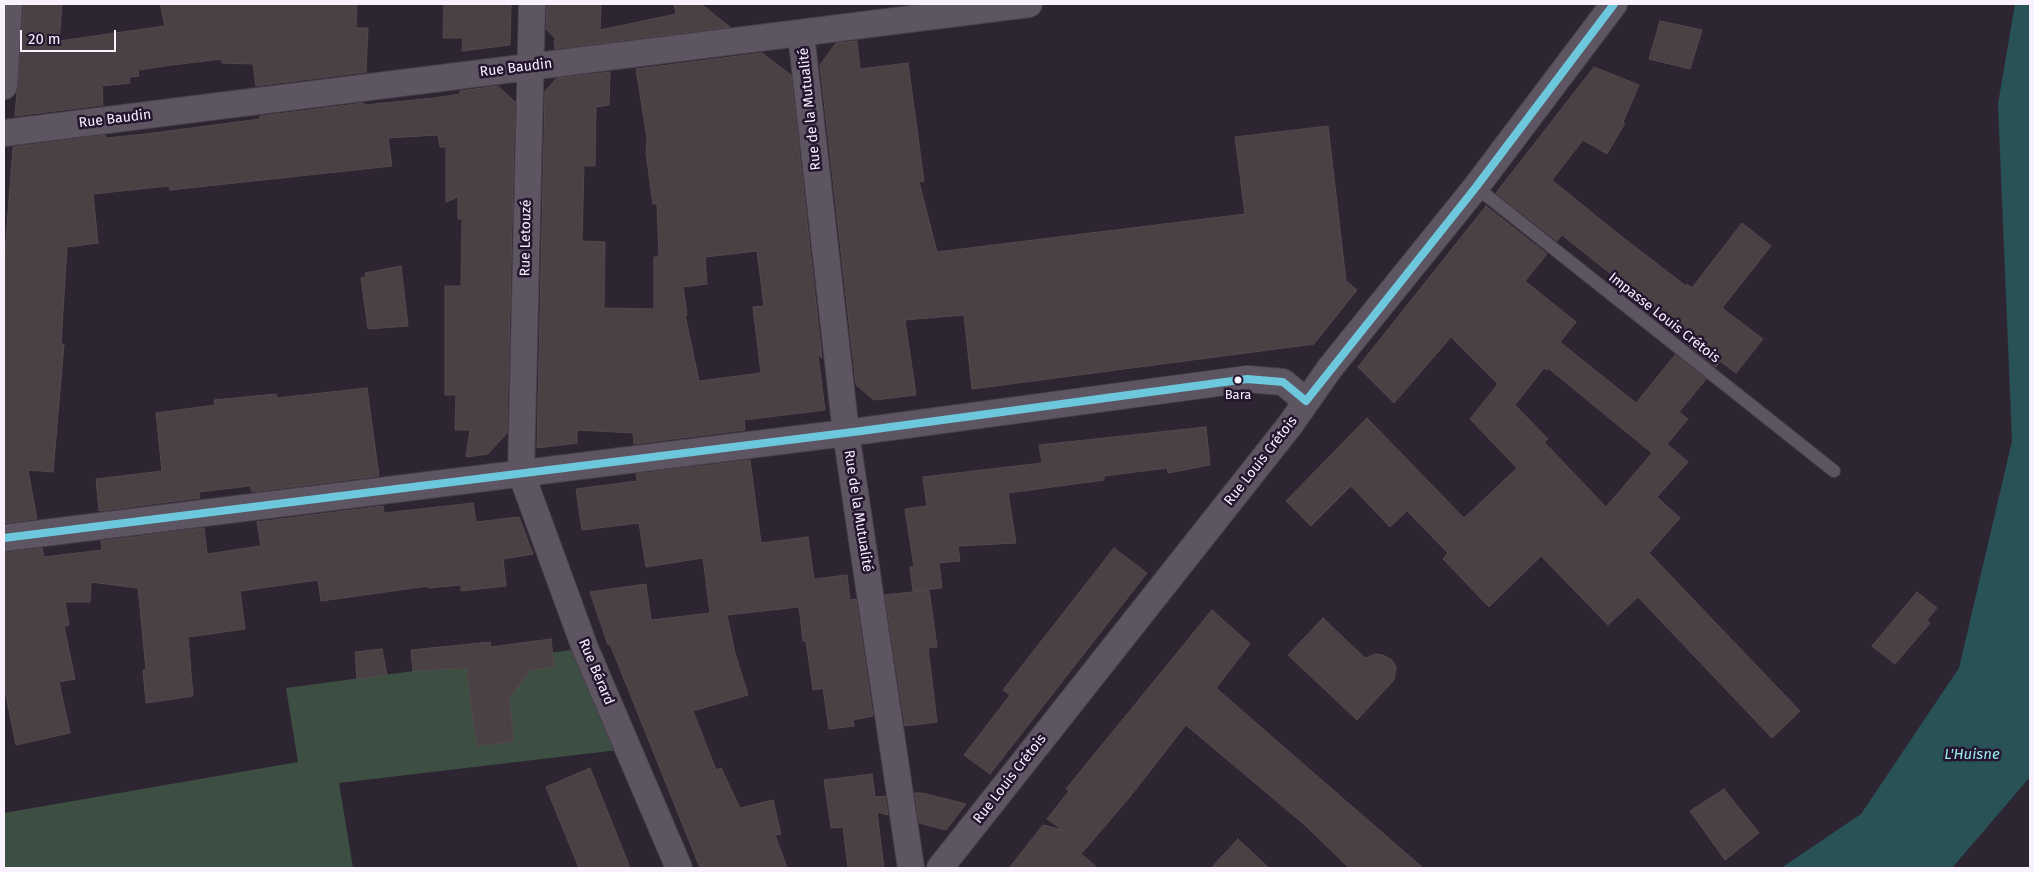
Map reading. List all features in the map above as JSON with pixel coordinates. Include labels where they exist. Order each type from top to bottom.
[{"type":"street","points":[[4,86],[9,4]]},
{"type":"street","name":"Rue Letouzé","points":[[521,473],[532,4]]},
{"type":"street","name":"Rue Baudin","points":[[4,133],[530,66],[801,34],[939,10],[1029,4]]},
{"type":"street","name":"Rue Louis Crétois","points":[[940,868],[1290,425],[1336,361],[1476,187],[1614,4]]},
{"type":"street","name":"Rue de la Mutualité","points":[[801,34],[846,433],[911,868]]},
{"type":"street","points":[[4,538],[846,433],[1247,379],[1283,382],[1306,401]]},
{"type":"street","name":"Rue Bérard","points":[[521,473],[585,648],[679,868]]},
{"type":"lane","name":"Impasse Louis Crétois","points":[[1476,187],[1834,472]]},
{"type":"shaded area","points":[[571,650],[618,750],[339,783],[353,868],[4,868],[4,813],[298,762],[286,688]]},
{"type":"water","name":"L'Huisne","points":[[2015,4],[2030,4],[2030,777],[1952,868],[1781,868],[1861,814],[1959,668],[2012,441],[1998,104]]},
{"type":"building","points":[[24,4],[62,4],[59,41],[165,26],[160,4],[357,4],[356,28],[368,28],[366,72],[256,86],[253,64],[222,63],[222,59],[172,65],[138,70],[139,76],[129,77],[130,83],[102,86],[103,105],[15,116]]},
{"type":"building","points":[[444,4],[511,4],[510,45],[462,51],[463,38],[443,38]]},
{"type":"building","points":[[547,4],[601,4],[600,30],[676,14],[674,4],[701,4],[730,27],[555,49],[554,40],[556,39],[546,29]]},
{"type":"building","points":[[1660,21],[1702,30],[1690,69],[1649,59]]},
{"type":"building","points":[[857,41],[860,69],[908,63],[924,181],[919,182],[937,252],[1245,214],[1235,137],[1328,126],[1346,281],[1357,290],[1314,344],[972,389],[964,315],[905,320],[916,395],[874,400],[856,385],[820,65],[836,43]]},
{"type":"building","points":[[762,53],[791,75],[822,358],[818,355],[825,410],[744,420],[745,430],[634,444],[633,433],[577,430],[577,443],[537,448],[545,91],[557,78],[610,72],[609,105],[596,107],[595,166],[584,166],[582,241],[605,242],[604,308],[654,309],[654,257],[659,257],[657,204],[653,204],[646,153],[647,138],[636,69]],"holes":[[[757,251],[764,306],[753,307],[761,373],[699,381],[685,315],[687,315],[683,287],[707,284],[705,257]]]},
{"type":"building","points":[[1594,67],[1639,85],[1623,122],[1625,123],[1607,154],[1583,140],[1552,180],[1617,233],[1686,286],[1687,284],[1692,288],[1742,223],[1771,246],[1722,308],[1763,339],[1736,373],[1720,361],[1716,367],[1686,343],[1690,337],[1562,235],[1557,241],[1496,193]]},
{"type":"building","points":[[498,86],[515,102],[507,433],[488,454],[466,457],[470,430],[455,430],[456,395],[445,395],[445,286],[461,286],[462,219],[458,219],[458,197],[446,202],[446,147],[440,147],[438,135],[388,138],[392,166],[170,190],[169,186],[93,194],[98,243],[67,247],[61,344],[64,344],[53,472],[28,470],[37,519],[4,523],[4,266],[13,147],[105,135],[106,138],[146,134],[260,119],[260,116],[364,103],[364,105],[434,98],[460,94],[460,91]]},
{"type":"building","points":[[1486,206],[1547,254],[1525,281],[1576,322],[1560,342],[1636,403],[1675,355],[1706,379],[1679,412],[1688,419],[1667,444],[1688,462],[1657,497],[1680,518],[1649,553],[1800,711],[1772,738],[1638,597],[1608,625],[1541,556],[1489,607],[1443,559],[1448,553],[1407,511],[1390,527],[1351,486],[1311,526],[1286,501],[1367,418],[1464,518],[1517,468],[1470,419],[1498,384],[1451,337],[1394,403],[1358,367]],"holes":[[[1544,368],[1547,370],[1548,368],[1652,453],[1606,507],[1544,442],[1548,439],[1515,405]]]},
{"type":"building","points":[[401,266],[408,326],[368,329],[361,278],[366,277],[365,273]]},
{"type":"building","points":[[367,388],[379,476],[252,492],[250,486],[199,492],[200,498],[99,511],[96,479],[162,471],[156,413],[215,405],[214,400],[276,394],[277,398]]},
{"type":"building","points":[[1206,427],[1210,465],[1168,473],[1167,468],[1104,476],[1104,480],[1008,493],[1016,543],[958,546],[960,561],[939,563],[942,588],[913,591],[910,567],[914,567],[905,509],[927,506],[923,477],[1042,463],[1039,445]]},
{"type":"building","points":[[750,460],[761,543],[808,537],[814,579],[847,575],[850,600],[856,599],[873,716],[853,720],[854,726],[829,729],[823,688],[813,690],[806,641],[803,641],[799,607],[727,615],[735,653],[748,695],[693,711],[716,770],[721,768],[740,808],[773,800],[781,834],[775,835],[787,868],[700,868],[610,644],[608,645],[590,592],[646,584],[651,620],[710,613],[703,558],[646,567],[639,523],[582,530],[576,489],[637,481],[636,474]]},
{"type":"building","points":[[473,503],[476,522],[519,517],[533,554],[503,559],[506,586],[461,591],[461,585],[428,588],[428,586],[321,601],[318,580],[240,591],[245,629],[188,637],[193,696],[146,703],[143,670],[146,670],[138,588],[91,582],[90,602],[65,602],[69,625],[64,626],[75,679],[59,682],[70,733],[16,745],[4,685],[4,553],[42,548],[44,557],[102,550],[101,541],[204,528],[207,554],[261,546],[257,522],[383,506],[384,513]]},
{"type":"building","points":[[1114,548],[1147,573],[990,774],[964,755],[1010,695],[1003,690]]},
{"type":"building","points":[[929,590],[937,647],[928,648],[937,722],[905,726],[885,595]]},
{"type":"building","points":[[1917,592],[1937,608],[1927,620],[1930,623],[1895,664],[1872,646]]},
{"type":"building","points":[[1212,610],[1250,644],[1216,688],[1423,868],[1349,868],[1306,826],[1186,725],[1129,798],[1081,854],[1098,868],[1009,868],[1043,825],[1063,830],[1047,819],[1069,791],[1066,789]]},
{"type":"building","points":[[1323,618],[1365,658],[1376,654],[1383,655],[1392,660],[1396,667],[1394,680],[1357,720],[1288,655]]},
{"type":"building","points":[[551,639],[554,667],[530,670],[509,699],[514,741],[477,746],[466,668],[413,671],[411,650],[490,642],[491,647]]},
{"type":"building","points":[[382,649],[387,675],[357,679],[355,652]]},
{"type":"building","points":[[590,768],[630,868],[579,868],[546,787]]},
{"type":"building","points":[[872,774],[875,797],[885,796],[888,815],[877,812],[884,868],[848,868],[843,827],[831,828],[824,780]]},
{"type":"building","points":[[1724,789],[1759,833],[1725,860],[1690,811]]},
{"type":"building","points":[[915,793],[966,804],[946,830],[919,823]]},
{"type":"building","points":[[1238,839],[1269,868],[1211,868]]},
{"type":"transit line","points":[[1306,401],[1476,187],[1614,4]]},
{"type":"transit line","points":[[4,538],[861,431],[1247,379],[1283,382],[1306,401]]},
{"type":"place","name":"Bara","points":[[1238,380]]}]
